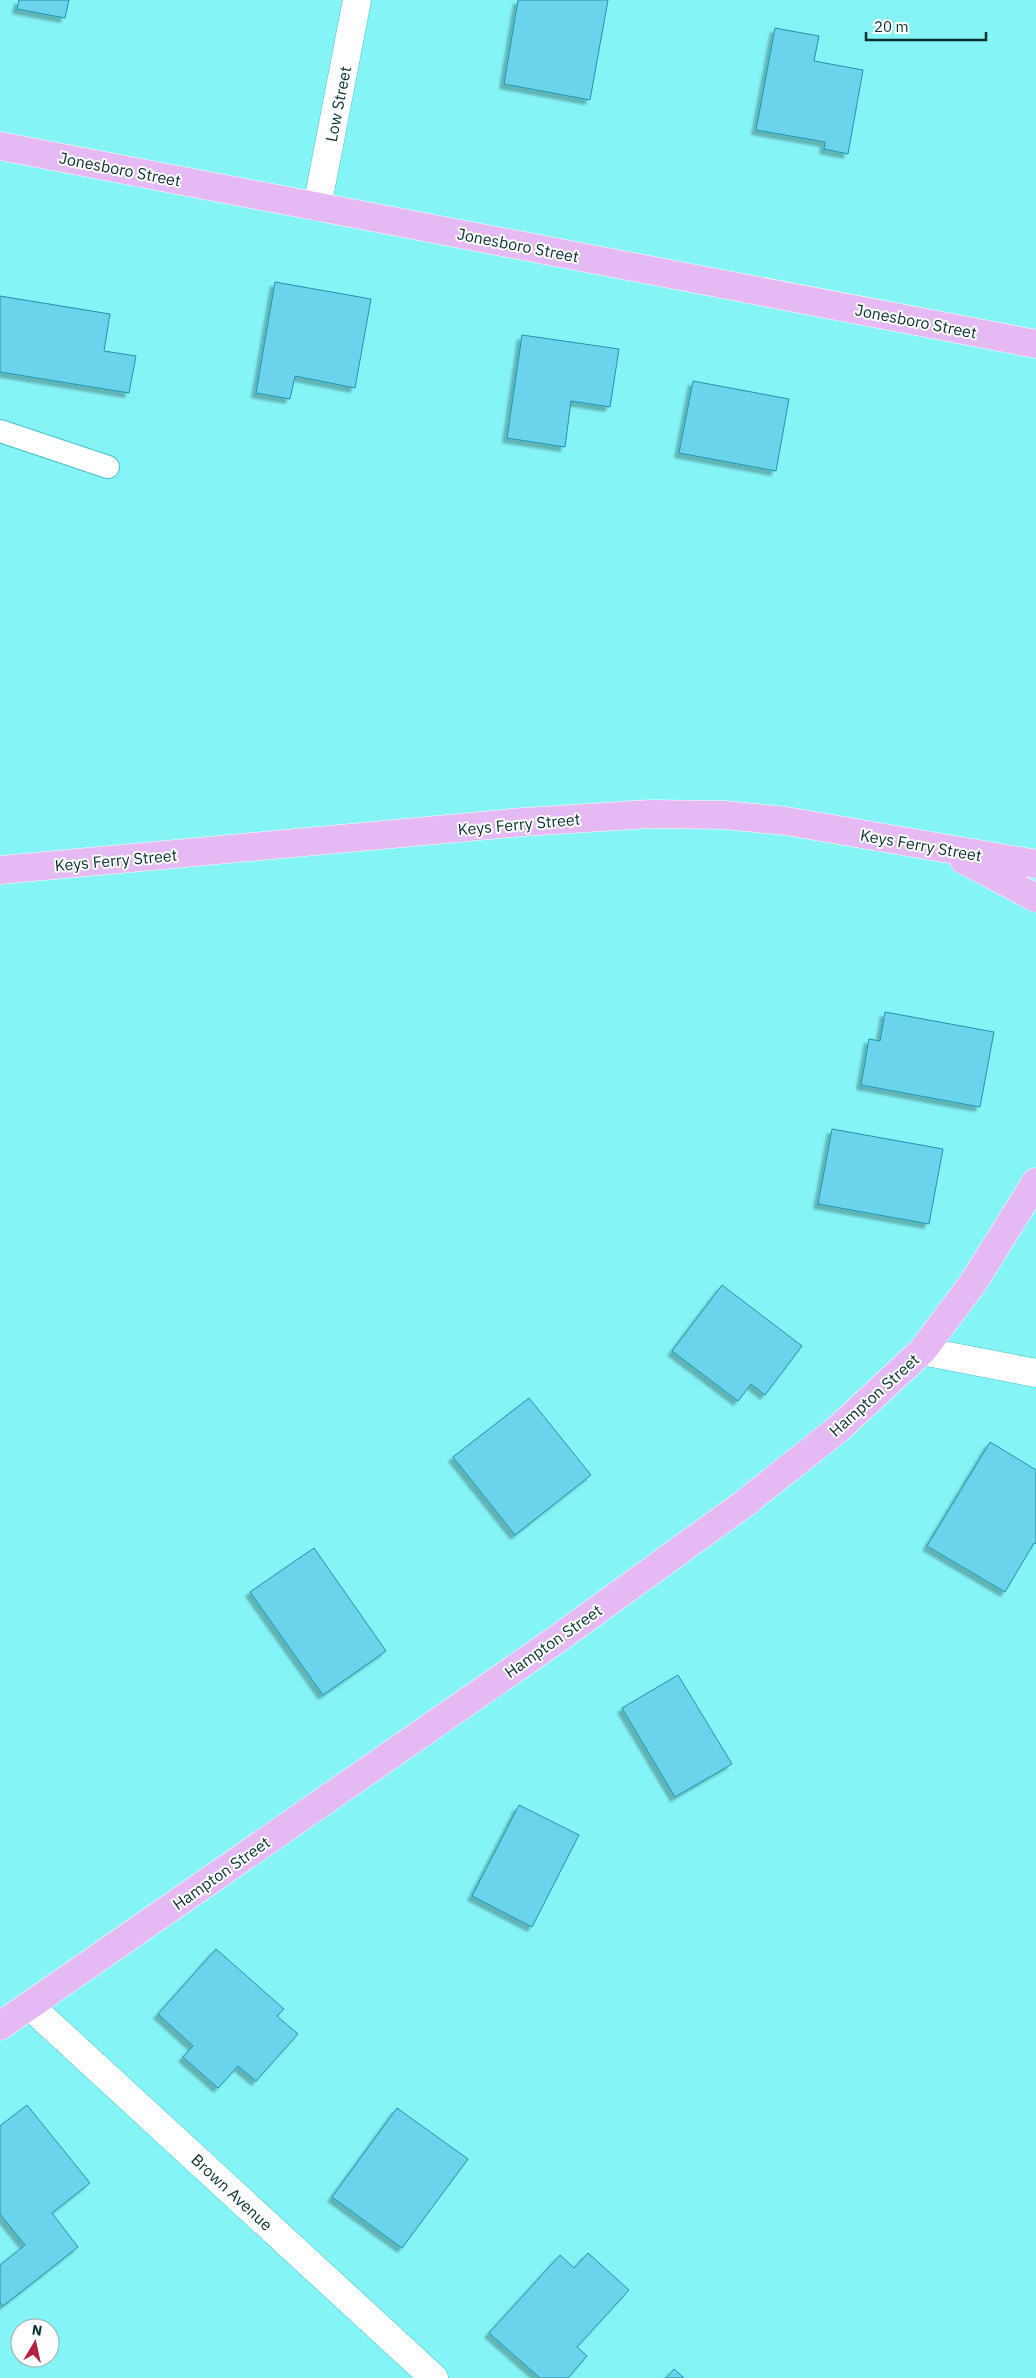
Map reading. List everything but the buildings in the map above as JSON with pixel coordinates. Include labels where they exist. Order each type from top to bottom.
[{"type":"main road","name":"Jonesboro Street","points":[[0,146],[1036,344]]},
{"type":"main road","name":"Keys Ferry Street","points":[[0,870],[523,822],[650,814],[725,815],[786,821],[1036,864]]},
{"type":"main road","points":[[943,848],[1036,898]]},
{"type":"main road","name":"Hampton Street","points":[[0,2026],[548,1646],[745,1503],[838,1429],[922,1350],[973,1283],[1036,1182]]},
{"type":"street","name":"Low Street","points":[[317,207],[357,0]]},
{"type":"street","points":[[922,1350],[1036,1373]]},
{"type":"street","name":"Brown Avenue","points":[[30,2006],[434,2378]]},
{"type":"lane","points":[[0,431],[108,467]]}]
